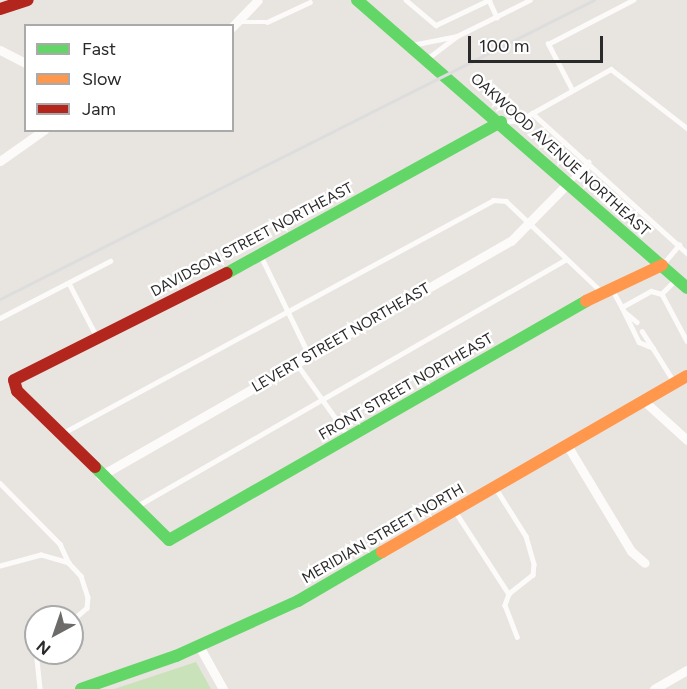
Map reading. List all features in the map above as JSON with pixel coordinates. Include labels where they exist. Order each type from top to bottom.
[{"type":"main road","points":[[0,9],[28,0]]},
{"type":"main road","name":"OAKWOOD AVENUE NORTHEAST","points":[[357,0],[428,58],[687,288]]},
{"type":"main road","name":"DAVIDSON STREET NORTHEAST","points":[[59,436],[27,403],[14,380],[261,255],[501,122]]},
{"type":"main road","name":"FRONT STREET NORTHEAST","points":[[132,509],[169,540],[607,290],[662,265]]},
{"type":"main road","name":"MERIDIAN STREET NORTH","points":[[81,689],[199,646],[297,601],[687,376]]},
{"type":"main road","points":[[59,436],[132,509]]},
{"type":"street","points":[[235,24],[258,0]]},
{"type":"street","points":[[0,50],[24,62]]},
{"type":"street","points":[[0,161],[41,132]]},
{"type":"street","name":"LEVERT STREET NORTHEAST","points":[[100,476],[530,227],[569,182]]},
{"type":"street","points":[[644,401],[687,440]]},
{"type":"street","points":[[567,445],[631,551],[645,563]]},
{"type":"street","points":[[199,646],[223,689]]},
{"type":"street","points":[[654,689],[687,670]]},
{"type":"lane","points":[[406,0],[436,25],[489,0],[497,17]]},
{"type":"lane","points":[[428,58],[457,36],[530,0]]},
{"type":"lane","points":[[571,88],[548,44],[633,0]]},
{"type":"lane","points":[[235,24],[267,22],[310,2]]},
{"type":"lane","points":[[412,45],[457,36]]},
{"type":"lane","points":[[501,122],[532,113],[571,88],[611,69],[687,128]]},
{"type":"lane","points":[[532,113],[687,253]]},
{"type":"lane","points":[[569,182],[588,162]]},
{"type":"lane","points":[[59,436],[494,200],[506,201],[565,260],[607,290],[626,313],[639,342],[653,348]]},
{"type":"lane","points":[[662,265],[679,245]]},
{"type":"lane","points":[[261,255],[285,312],[309,356]]},
{"type":"lane","points":[[132,509],[565,260]]},
{"type":"lane","points":[[0,318],[70,285],[110,261]]},
{"type":"lane","points":[[662,294],[677,279]]},
{"type":"lane","points":[[70,285],[97,337]]},
{"type":"lane","points":[[622,307],[651,291],[662,294],[687,341]]},
{"type":"lane","points":[[626,313],[637,322]]},
{"type":"lane","points":[[642,331],[676,383]]},
{"type":"lane","points":[[296,363],[349,436]]},
{"type":"lane","points":[[0,483],[60,544],[69,563],[81,576],[88,597],[87,608],[84,611]]},
{"type":"lane","points":[[495,487],[526,536],[534,564],[525,584],[508,594],[505,605],[517,637]]},
{"type":"lane","points":[[455,511],[508,594]]},
{"type":"lane","points":[[0,566],[41,555],[69,563]]},
{"type":"lane","points":[[38,665],[40,689]]},
{"type":"green space","points":[[196,662],[211,689],[114,689]]},
{"type":"railway","points":[[0,299],[594,0]]},
{"type":"traffic: fast","points":[[357,0],[687,288]]},
{"type":"traffic: fast","points":[[227,273],[501,122]]},
{"type":"traffic: fast","points":[[95,467],[169,540],[586,301]]},
{"type":"traffic: fast","points":[[81,689],[176,656],[298,601],[382,552]]},
{"type":"traffic: slow","points":[[586,301],[662,265]]},
{"type":"traffic: slow","points":[[382,552],[687,376]]},
{"type":"traffic: jam","points":[[0,9],[28,0]]},
{"type":"traffic: jam","points":[[95,467],[17,391],[14,380],[227,273]]}]
